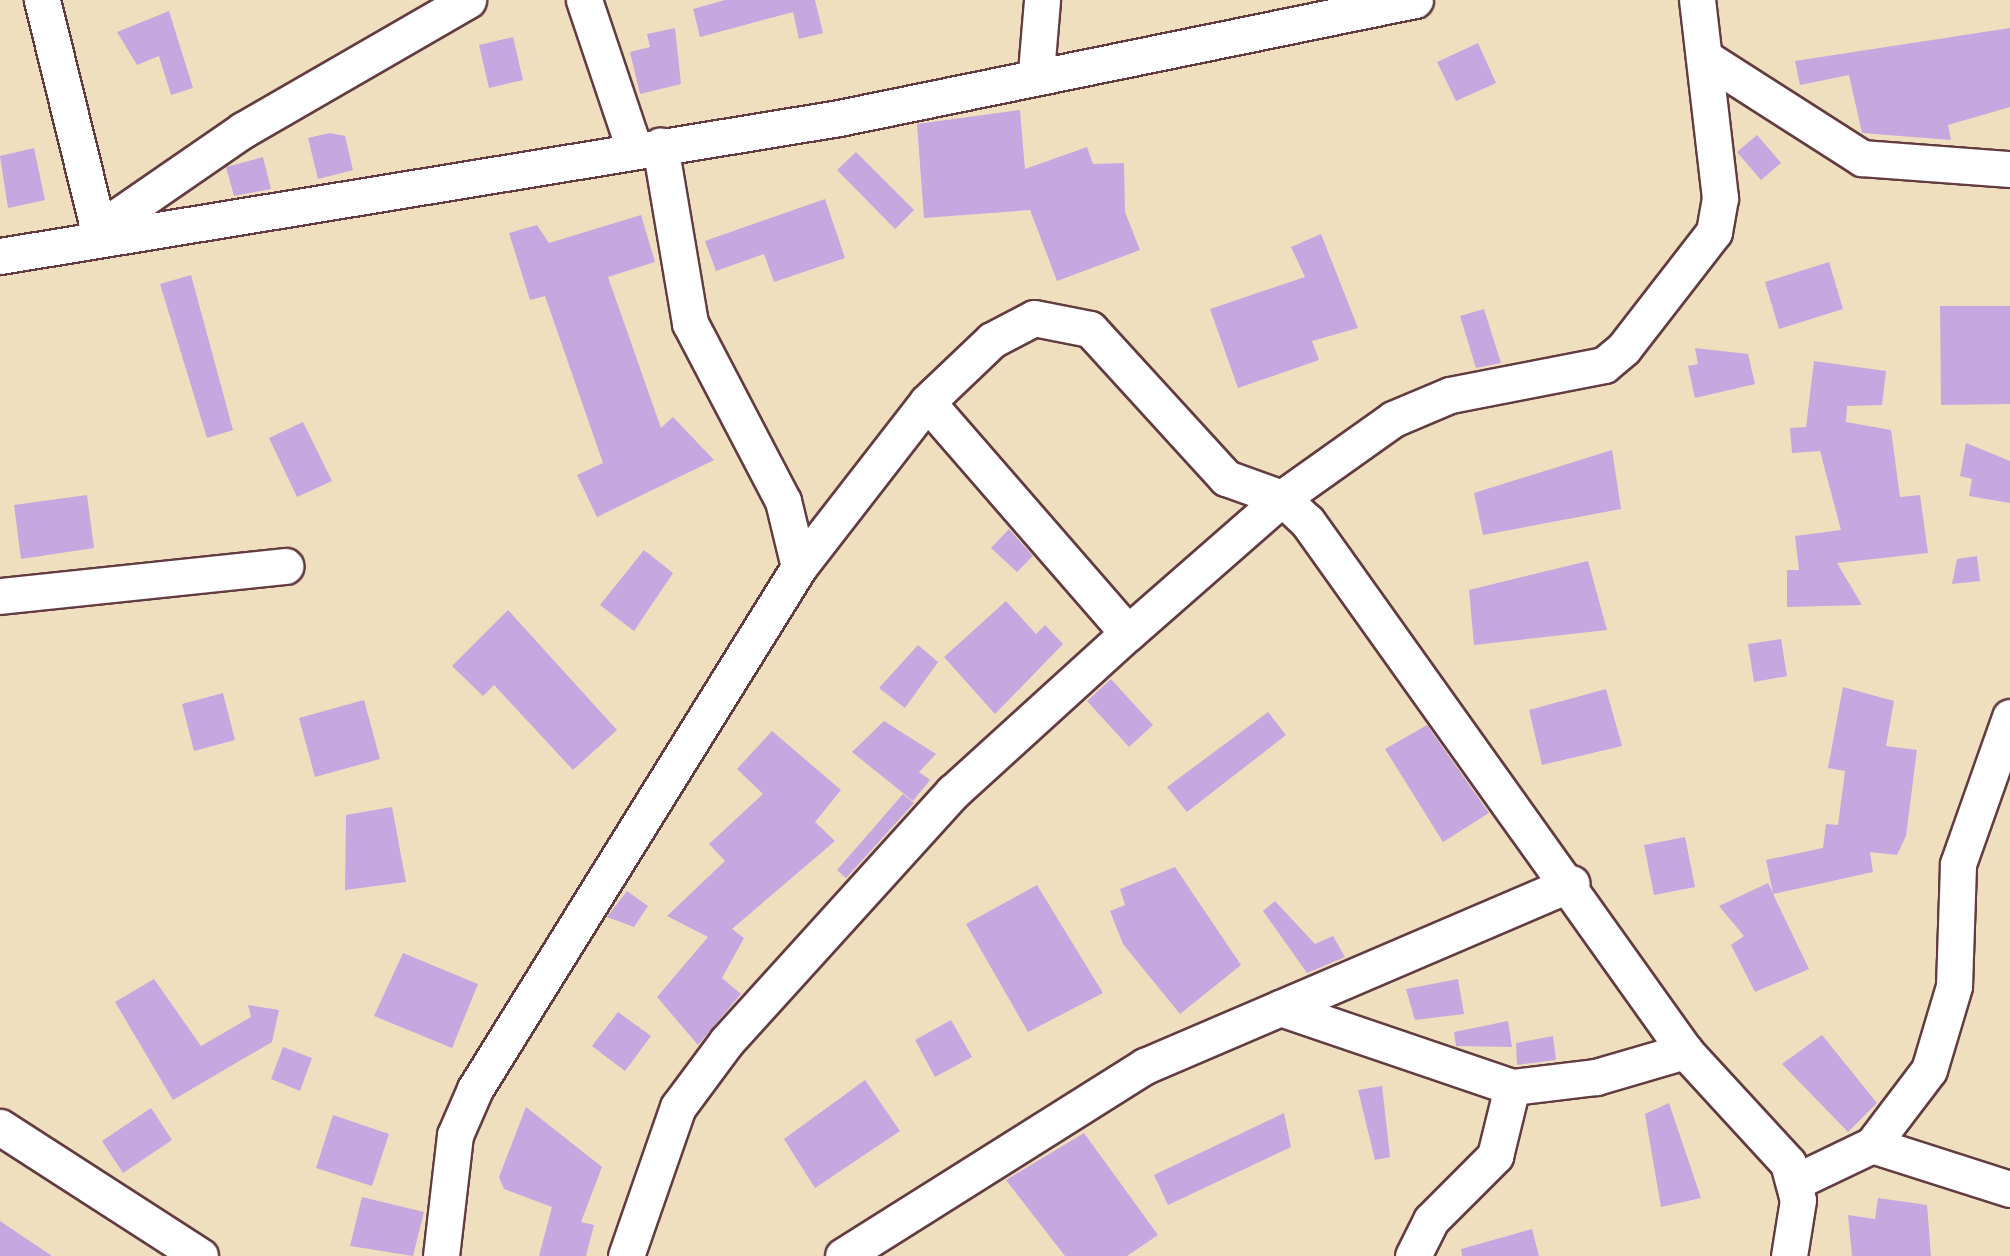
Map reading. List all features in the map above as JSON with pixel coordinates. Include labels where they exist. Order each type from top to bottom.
[{"type":"street","points":[[42,0],[95,232]]},
{"type":"street","points":[[95,232],[243,130],[468,0]]},
{"type":"street","points":[[584,0],[647,148],[690,322],[783,501],[799,567]]},
{"type":"street","points":[[1036,72],[1042,0]]},
{"type":"street","points":[[0,256],[95,232],[647,148],[1415,0]]},
{"type":"street","points":[[626,1256],[678,1107],[727,1041],[954,792],[1282,498],[1415,407],[1604,366],[1624,348],[1714,232],[1720,198],[1698,0]]},
{"type":"street","points":[[1707,60],[1862,158],[2010,169]]},
{"type":"street","points":[[440,1256],[454,1135],[475,1089],[799,567],[926,402],[992,340],[1034,318],[1090,329],[1226,478],[1282,498],[1308,520],[1571,883],[1685,1051],[1797,1181],[1789,1256]]},
{"type":"street","points":[[926,402],[1128,634]]},
{"type":"street","points":[[0,596],[284,566]]},
{"type":"street","points":[[1797,1181],[1872,1144],[1929,1070],[1954,986],[1965,835],[2010,717]]},
{"type":"street","points":[[844,1256],[1145,1066],[1571,883]]},
{"type":"street","points":[[1280,1008],[1512,1087],[1596,1076],[1685,1051]]},
{"type":"street","points":[[1412,1256],[1431,1220],[1495,1156],[1512,1087]]},
{"type":"street","points":[[0,1127],[200,1256]]},
{"type":"street","points":[[1872,1144],[2010,1189]]},
{"type":"building","points":[[725,0],[815,0],[823,33],[799,39],[793,12],[700,37],[693,9]]},
{"type":"building","points":[[169,11],[193,88],[171,95],[159,56],[137,65],[117,32]]},
{"type":"building","points":[[675,28],[681,84],[640,94],[630,52],[650,47],[647,34]]},
{"type":"building","points":[[2010,28],[2010,107],[1948,125],[1951,140],[1862,133],[1849,75],[1800,85],[1795,61]]},
{"type":"building","points":[[513,37],[523,80],[489,88],[479,45]]},
{"type":"building","points":[[1478,43],[1496,83],[1456,101],[1437,62]]},
{"type":"building","points":[[1020,110],[1025,169],[1087,147],[1093,164],[1124,163],[1125,212],[1140,250],[1057,281],[1030,210],[924,218],[917,124]]},
{"type":"building","points":[[330,133],[345,136],[353,170],[318,179],[308,138]]},
{"type":"building","points":[[1757,135],[1781,163],[1761,180],[1737,152]]},
{"type":"building","points":[[34,148],[45,200],[8,208],[0,156]]},
{"type":"building","points":[[856,152],[914,210],[895,229],[837,170]]},
{"type":"building","points":[[263,157],[271,189],[234,196],[226,167]]},
{"type":"building","points":[[825,199],[845,258],[774,282],[764,254],[716,271],[705,241]]},
{"type":"building","points":[[641,215],[655,262],[608,277],[661,428],[673,417],[714,460],[597,517],[577,475],[603,463],[545,296],[530,300],[509,233],[537,225],[549,243]]},
{"type":"building","points":[[1321,234],[1358,328],[1312,341],[1319,360],[1238,388],[1210,309],[1305,277],[1291,247]]},
{"type":"building","points":[[1829,262],[1843,309],[1779,329],[1765,282]]},
{"type":"building","points":[[191,275],[233,430],[207,438],[160,284]]},
{"type":"building","points":[[1940,306],[2010,306],[2010,404],[1941,405]]},
{"type":"building","points":[[1484,309],[1501,363],[1476,368],[1460,316]]},
{"type":"building","points":[[1695,348],[1748,354],[1755,384],[1695,398],[1688,366],[1698,364]]},
{"type":"building","points":[[1814,361],[1886,371],[1882,405],[1847,406],[1846,422],[1891,430],[1900,497],[1920,495],[1928,553],[1837,563],[1862,605],[1787,607],[1787,570],[1799,570],[1795,536],[1841,530],[1820,451],[1792,453],[1790,428],[1806,427]]},
{"type":"building","points":[[303,422],[332,481],[297,497],[269,438]]},
{"type":"building","points":[[1966,443],[2010,461],[2010,503],[1969,496],[1972,479],[1960,476]]},
{"type":"building","points":[[1612,450],[1621,509],[1483,535],[1474,493]]},
{"type":"building","points":[[87,495],[94,548],[21,559],[14,505]]},
{"type":"building","points":[[1009,529],[1033,556],[1017,572],[991,548]]},
{"type":"building","points":[[644,550],[673,573],[634,631],[600,605]]},
{"type":"building","points":[[1977,556],[1980,581],[1952,584],[1957,559]]},
{"type":"building","points":[[1588,561],[1607,630],[1474,645],[1469,590]]},
{"type":"building","points":[[1006,601],[1036,634],[1045,625],[1063,644],[995,714],[944,657]]},
{"type":"building","points":[[508,610],[617,730],[573,770],[494,685],[483,696],[452,666]]},
{"type":"building","points":[[1781,639],[1787,676],[1754,682],[1748,644]]},
{"type":"building","points":[[918,645],[938,662],[905,708],[879,688]]},
{"type":"building","points":[[1111,679],[1153,725],[1129,747],[1087,701]]},
{"type":"building","points":[[1843,687],[1894,701],[1886,746],[1917,750],[1906,836],[1897,855],[1870,852],[1873,872],[1773,894],[1809,969],[1755,992],[1731,945],[1744,936],[1719,906],[1768,883],[1773,893],[1766,860],[1823,848],[1826,824],[1838,825],[1845,771],[1828,768]]},
{"type":"building","points":[[1606,689],[1622,746],[1542,765],[1529,710]]},
{"type":"building","points":[[223,693],[235,740],[194,751],[182,704]]},
{"type":"building","points":[[364,700],[380,759],[315,777],[299,718]]},
{"type":"building","points":[[1268,712],[1286,735],[1187,812],[1167,787]]},
{"type":"building","points":[[884,721],[936,754],[919,772],[930,780],[913,801],[852,752]]},
{"type":"building","points":[[1427,725],[1489,813],[1443,842],[1385,749]]},
{"type":"building","points":[[772,731],[841,790],[815,822],[835,841],[732,929],[744,938],[722,978],[741,994],[698,1045],[657,997],[708,937],[667,916],[725,861],[709,844],[763,794],[737,769]]},
{"type":"building","points":[[903,794],[914,803],[846,878],[837,870]]},
{"type":"building","points":[[392,807],[406,882],[345,890],[346,815]]},
{"type":"building","points":[[1685,837],[1695,887],[1654,895],[1644,845]]},
{"type":"building","points":[[1175,867],[1241,965],[1180,1014],[1123,944],[1110,911],[1125,905],[1120,889]]},
{"type":"building","points":[[1037,885],[1103,993],[1028,1032],[966,924]]},
{"type":"building","points":[[627,891],[648,906],[634,927],[607,917]]},
{"type":"building","points":[[1275,901],[1315,944],[1333,936],[1345,957],[1307,973],[1263,911]]},
{"type":"building","points":[[403,953],[478,984],[452,1048],[374,1016]]},
{"type":"building","points":[[154,979],[201,1046],[251,1017],[248,1005],[279,1010],[272,1042],[173,1100],[115,1002]]},
{"type":"building","points":[[1458,979],[1464,1014],[1415,1020],[1406,989]]},
{"type":"building","points":[[618,1012],[651,1036],[625,1071],[592,1046]]},
{"type":"building","points":[[951,1020],[972,1057],[935,1077],[915,1040]]},
{"type":"building","points":[[1508,1021],[1512,1047],[1456,1046],[1454,1032]]},
{"type":"building","points":[[1822,1035],[1877,1103],[1848,1132],[1782,1064]]},
{"type":"building","points":[[1553,1036],[1556,1060],[1517,1065],[1516,1043]]},
{"type":"building","points":[[283,1047],[312,1058],[300,1091],[271,1079]]},
{"type":"building","points":[[865,1080],[900,1131],[815,1188],[784,1139]]},
{"type":"building","points":[[1382,1086],[1390,1157],[1375,1160],[1358,1090]]},
{"type":"building","points":[[1669,1103],[1701,1198],[1661,1207],[1645,1114]]},
{"type":"building","points":[[526,1107],[602,1167],[581,1222],[594,1225],[586,1256],[539,1256],[552,1207],[504,1189],[499,1177]]},
{"type":"building","points":[[151,1108],[172,1140],[123,1173],[102,1141]]},
{"type":"building","points":[[1284,1113],[1291,1147],[1168,1205],[1154,1175]]},
{"type":"building","points":[[333,1115],[389,1134],[372,1186],[316,1168]]},
{"type":"building","points":[[1084,1133],[1158,1235],[1127,1256],[1065,1256],[1006,1180]]},
{"type":"building","points":[[362,1197],[424,1212],[413,1256],[350,1246]]},
{"type":"building","points":[[1878,1198],[1927,1205],[1931,1256],[1852,1256],[1848,1215],[1875,1219]]},
{"type":"building","points":[[0,1221],[52,1256],[0,1256]]},
{"type":"building","points":[[1532,1229],[1539,1256],[1462,1256],[1461,1249]]}]
